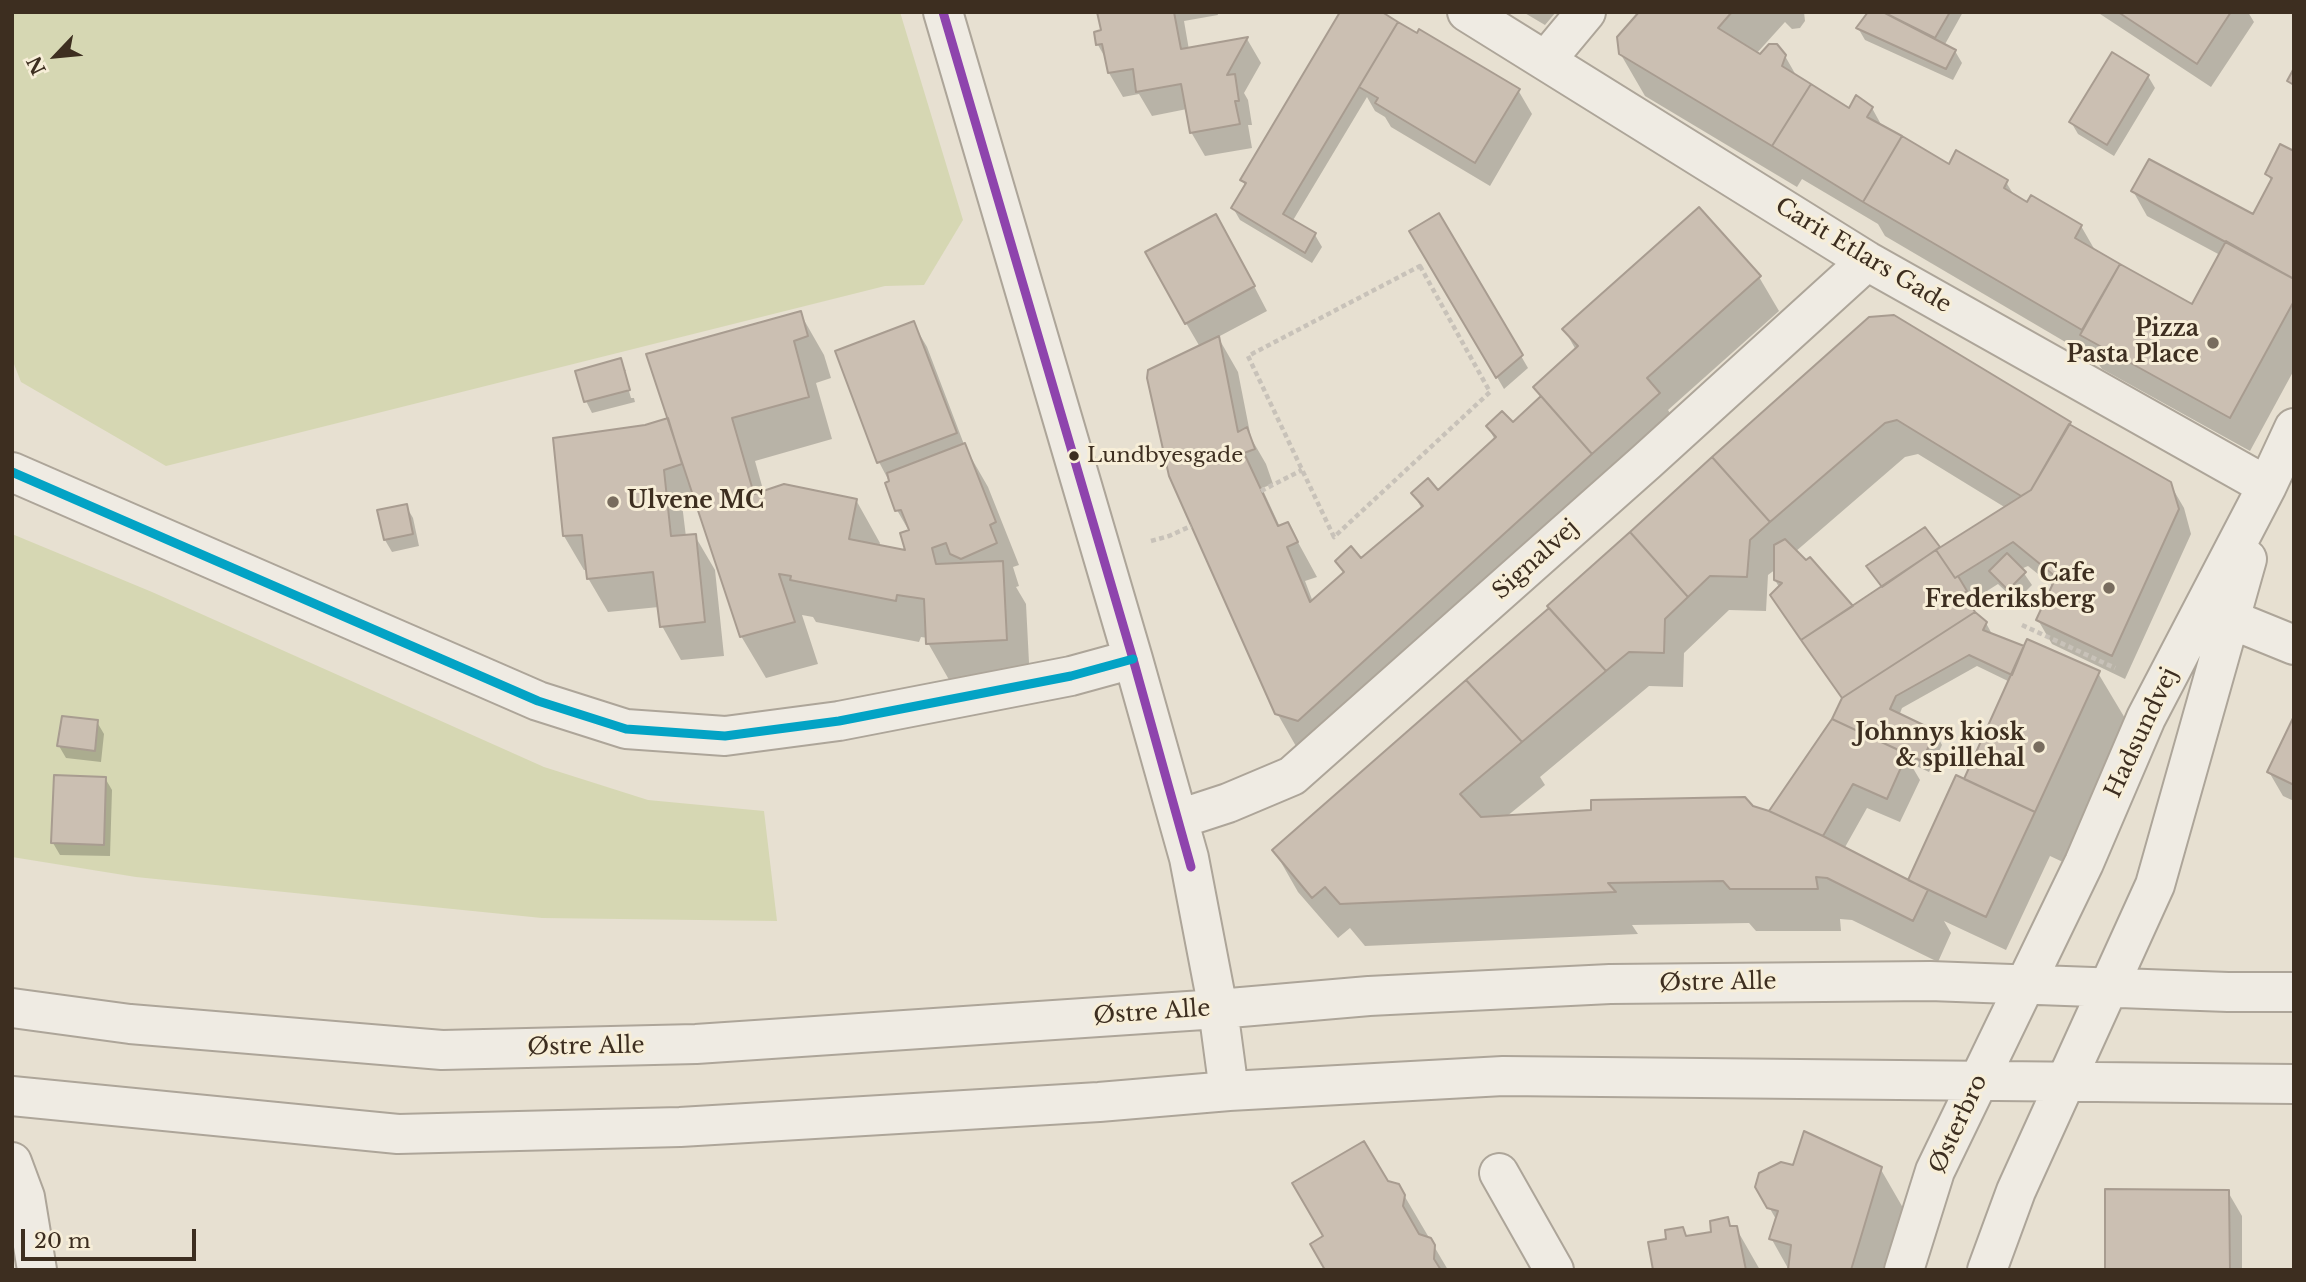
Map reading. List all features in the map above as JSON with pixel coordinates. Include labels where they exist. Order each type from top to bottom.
[{"type":"street","points":[[943,12],[1179,819],[1218,1009],[1229,1091]]},
{"type":"street","name":"Carit Etlars Gade","points":[[1467,12],[1867,261],[2267,486]]},
{"type":"street","points":[[1546,60],[1586,12]]},
{"type":"street","name":"Signalvej","points":[[1179,819],[1228,803],[1292,776],[1647,461],[1867,261]]},
{"type":"street","name":"Hadsundvej","points":[[2025,984],[2084,863],[2161,690],[2267,486],[2294,428]]},
{"type":"street","points":[[12,472],[526,696],[626,729],[725,736],[827,722],[1071,676],[1133,659]]},
{"type":"street","name":"Hadsundvej","points":[[2109,986],[2155,885],[2267,486]]},
{"type":"street","points":[[2230,619],[2294,645]]},
{"type":"street","name":"Østre Alle","points":[[12,1008],[130,1024],[442,1051],[696,1044],[1218,1009],[1369,996],[1610,984],[1930,981],[2294,992]]},
{"type":"street","name":"Østerbro","points":[[1904,1270],[1935,1171],[2025,984]]},
{"type":"street","points":[[1987,1270],[2016,1191],[2109,986]]},
{"type":"street","points":[[12,1096],[398,1134],[694,1126],[1503,1076],[2294,1084]]},
{"type":"street","points":[[12,1162],[25,1197],[37,1270]]},
{"type":"street","points":[[1499,1172],[1554,1270]]},
{"type":"path","points":[[1420,266],[1490,392],[1334,537],[1302,470],[1248,356],[1420,266]]},
{"type":"path","points":[[1261,491],[1302,470]]},
{"type":"path","points":[[2022,625],[2161,690]]},
{"type":"green space","points":[[12,12],[900,12],[963,220],[924,285],[885,286],[166,466],[21,382],[12,359]]},
{"type":"green space","points":[[12,534],[152,592],[544,767],[648,800],[764,811],[777,921],[542,918],[136,877],[12,857]]},
{"type":"building","points":[[1097,12],[1174,12],[1181,49],[1248,37],[1227,75],[1235,74],[1239,101],[1235,101],[1240,124],[1190,133],[1181,84],[1136,92],[1133,69],[1108,73],[1102,44],[1096,45],[1094,32],[1101,30]]},
{"type":"building","points":[[1340,12],[1382,12],[1398,22],[1283,214],[1316,233],[1305,253],[1231,208],[1246,183],[1240,180]]},
{"type":"building","points":[[1639,12],[1732,12],[1718,28],[1760,54],[1769,44],[1777,44],[1786,55],[1782,66],[1811,84],[1772,146],[1619,54],[1617,37]]},
{"type":"building","points":[[1868,12],[1883,12],[1956,50],[1946,69],[1856,28]]},
{"type":"building","points":[[1883,12],[1950,12],[1935,38]]},
{"type":"building","points":[[2118,12],[2231,12],[2197,64]]},
{"type":"building","points":[[1398,22],[1417,33],[1419,29],[1520,89],[1475,163],[1375,103],[1378,98],[1359,87]]},
{"type":"building","points":[[2112,52],[2149,75],[2107,145],[2069,122]]},
{"type":"building","points":[[2294,68],[2294,85],[2287,81]]},
{"type":"building","points":[[1811,84],[1849,108],[1856,95],[1873,107],[1867,117],[1902,136],[1863,202],[1772,146]]},
{"type":"building","points":[[1902,136],[1949,164],[1956,150],[2008,180],[2004,188],[2027,202],[2031,195],[2082,225],[2075,238],[2120,264],[2082,330],[1863,202]]},
{"type":"building","points":[[2280,144],[2294,151],[2294,279],[2131,191],[2149,159],[2253,214],[2272,178],[2265,174]]},
{"type":"building","points":[[1699,207],[1761,276],[1647,378],[1660,393],[1592,454],[1533,387],[1578,346],[1562,329]]},
{"type":"building","points":[[1439,213],[1523,355],[1496,378],[1409,231]]},
{"type":"building","points":[[1216,214],[1255,286],[1185,324],[1145,252]]},
{"type":"building","points":[[2226,241],[2294,279],[2294,301],[2230,418],[2080,335],[2120,264],[2192,304]]},
{"type":"building","points":[[801,311],[808,336],[794,341],[809,397],[732,418],[754,494],[784,484],[857,499],[849,539],[905,550],[900,533],[909,530],[901,510],[895,511],[885,483],[889,481],[887,473],[965,443],[996,522],[990,525],[997,543],[961,559],[950,554],[946,543],[932,548],[936,564],[1003,561],[1007,640],[926,644],[924,599],[897,595],[896,601],[790,580],[791,576],[779,574],[795,622],[740,637],[646,354]]},
{"type":"building","points":[[1894,315],[2071,422],[2031,490],[2021,496],[1897,420],[1885,423],[1770,522],[1712,457],[1869,317]]},
{"type":"building","points":[[914,321],[957,433],[877,463],[835,351]]},
{"type":"building","points":[[1219,336],[1238,432],[1247,427],[1255,449],[1244,453],[1278,526],[1288,522],[1298,542],[1287,547],[1310,602],[1344,572],[1335,561],[1351,546],[1361,558],[1423,506],[1411,493],[1428,478],[1438,490],[1496,437],[1486,426],[1502,411],[1513,422],[1541,396],[1592,454],[1298,721],[1275,714],[1169,476],[1147,378],[1148,370]]},
{"type":"building","points":[[621,358],[630,390],[584,402],[575,371]]},
{"type":"building","name":"Ulvene MC","points":[[668,418],[682,464],[664,470],[671,536],[696,534],[705,622],[660,627],[653,572],[587,579],[582,535],[563,536],[553,438],[645,425]]},
{"type":"building","points":[[2069,424],[2171,482],[2179,509],[2112,656],[2036,620],[2056,577],[2013,542],[1955,578],[1936,550],[2031,490]]},
{"type":"building","points":[[1712,457],[1770,522],[1750,540],[1747,577],[1710,576],[1688,597],[1630,532]]},
{"type":"building","points":[[407,504],[413,534],[384,540],[377,510]]},
{"type":"building","points":[[1925,527],[1940,547],[1882,587],[1866,566]]},
{"type":"building","points":[[1630,532],[1688,597],[1665,619],[1664,653],[1629,652],[1606,671],[1547,606]]},
{"type":"building","points":[[1785,539],[1806,560],[1810,557],[1853,606],[1801,640],[1770,595],[1782,583],[1774,580],[1774,545]]},
{"type":"building","points":[[1936,550],[1955,578],[1958,576],[1975,612],[1842,698],[1801,640]]},
{"type":"building","points":[[2007,553],[2026,572],[2008,590],[1989,571]]},
{"type":"building","points":[[1549,608],[1606,671],[1522,742],[1466,680]]},
{"type":"building","points":[[1975,612],[1987,622],[1983,630],[2024,646],[2012,675],[1969,655],[1896,696],[1890,709],[1936,731],[1922,761],[1832,719],[1842,698]]},
{"type":"building","points":[[2027,639],[2100,671],[2035,812],[1964,779]]},
{"type":"building","points":[[1466,680],[1522,742],[1460,794],[1481,817],[1591,810],[1591,800],[1745,797],[1753,806],[1823,836],[1928,890],[1913,921],[1827,878],[1816,877],[1818,889],[1730,889],[1723,881],[1608,883],[1616,892],[1340,904],[1325,887],[1312,898],[1272,850]]},
{"type":"building","points":[[62,716],[98,720],[95,751],[57,746]]},
{"type":"building","points":[[2294,716],[2294,785],[2267,772]]},
{"type":"building","points":[[1832,719],[1907,754],[1887,799],[1853,784],[1823,836],[1769,811]]},
{"type":"building","points":[[54,775],[106,777],[104,845],[51,843]]},
{"type":"building","points":[[1956,775],[2035,812],[1986,917],[1908,880]]},
{"type":"building","points":[[1804,1131],[1882,1167],[1851,1270],[1788,1270],[1791,1245],[1769,1239],[1778,1211],[1767,1208],[1755,1187],[1759,1173],[1781,1162],[1793,1165]]},
{"type":"building","points":[[1364,1141],[1388,1181],[1399,1184],[1405,1195],[1403,1206],[1419,1234],[1431,1238],[1435,1245],[1434,1259],[1441,1270],[1325,1270],[1310,1244],[1323,1236],[1292,1183]]},
{"type":"building","points":[[2105,1189],[2229,1190],[2230,1269],[2105,1269]]},
{"type":"building","points":[[1728,1217],[1730,1226],[1737,1226],[1746,1270],[1653,1270],[1648,1242],[1666,1239],[1665,1230],[1683,1227],[1686,1236],[1711,1232],[1710,1221]]},
{"type":"transit line","points":[[943,12],[1133,659],[1191,867]]},
{"type":"transit line","points":[[12,472],[538,701],[626,729],[725,736],[839,721],[1071,676],[1133,659]]},
{"type":"place","name":"Pizza Pasta Place","points":[[2213,343]]},
{"type":"place","name":"Lundbyesgade","points":[[1074,456]]},
{"type":"place","name":"Ulvene MC","points":[[613,502]]},
{"type":"place","name":"Cafe Frederiksberg","points":[[2109,588]]},
{"type":"place","name":"Johnnys kiosk & spillehal","points":[[2039,747]]}]
